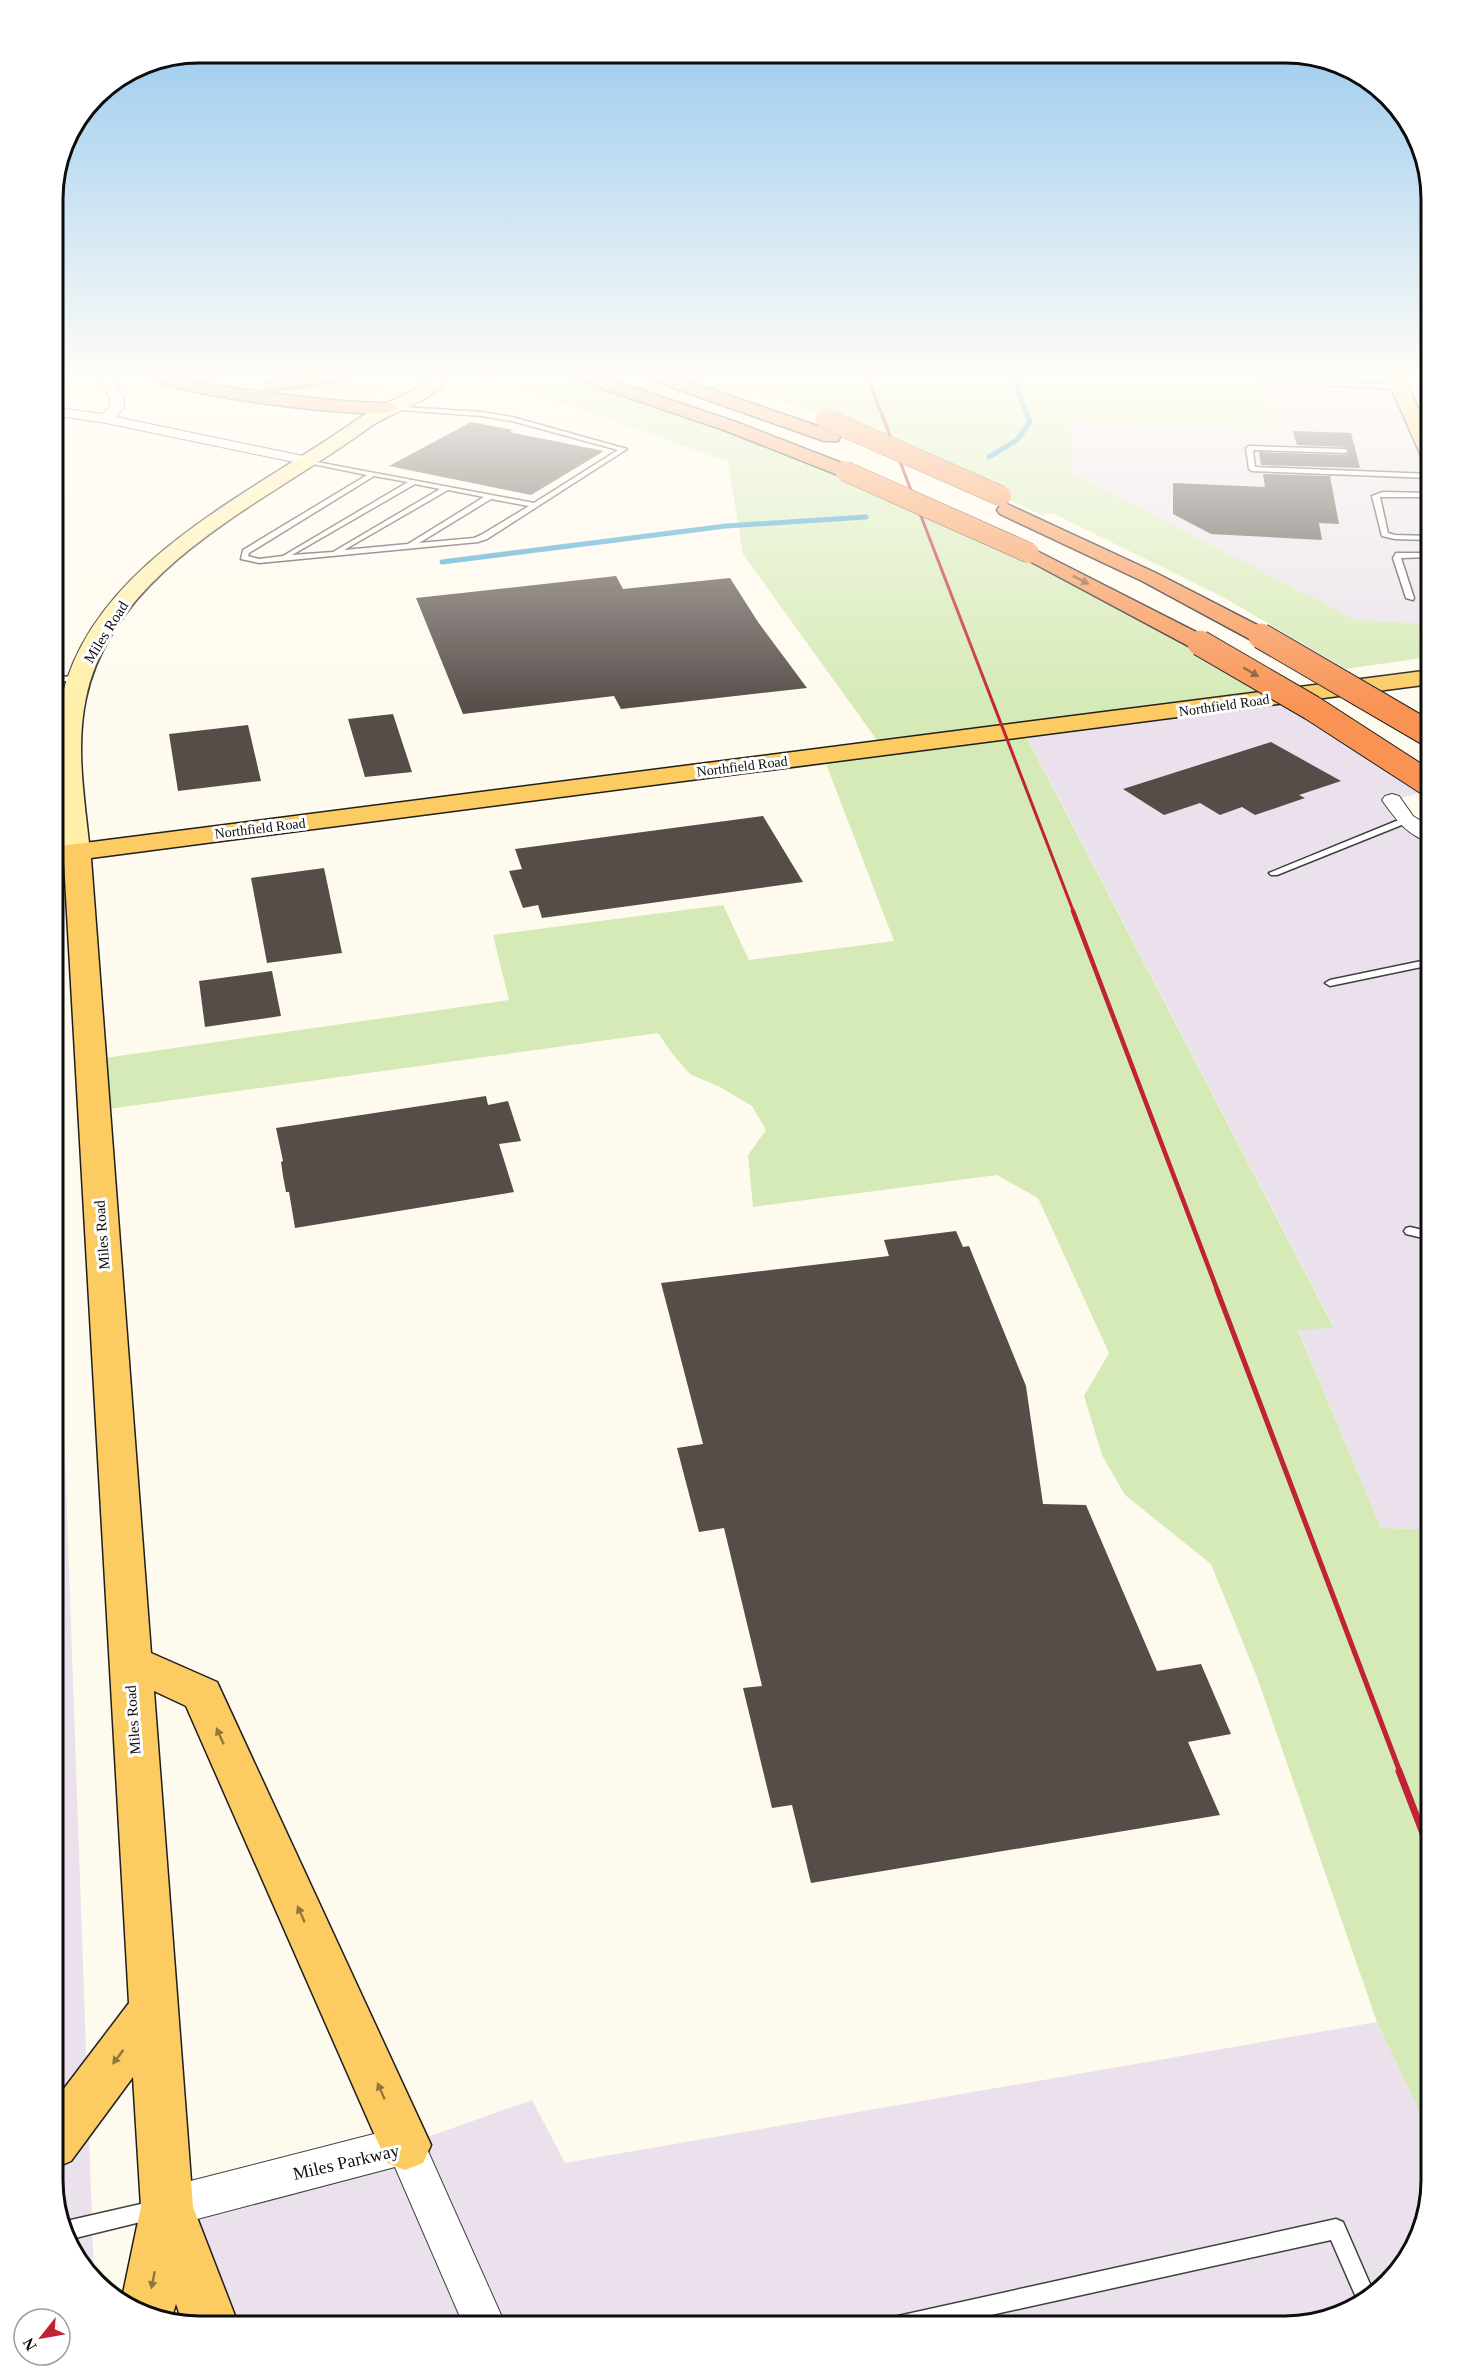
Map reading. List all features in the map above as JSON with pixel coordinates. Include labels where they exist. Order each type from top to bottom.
[{"type":"highway","points":[[881,487],[1029,553],[1200,643],[1303,703],[1421,779]]},
{"type":"highway","points":[[967,487],[1004,503],[1260,636],[1421,729]]},
{"type":"main road","name":"Miles Road","points":[[148,2306],[167,2207],[129,1661],[65,853],[70,733],[80,678],[92,650],[112,618],[154,571],[208,527],[269,487]]},
{"type":"main road","name":"Northfield Road","points":[[65,853],[1421,678]]},
{"type":"main road","points":[[129,1661],[202,1694],[405,2145]]},
{"type":"main road","points":[[63,2129],[153,2010]]},
{"type":"main road","name":"Miles Road","points":[[167,2207],[207,2316]]},
{"type":"street","points":[[1392,800],[1406,820],[1421,830]]},
{"type":"street","name":"Miles Parkway","points":[[167,2207],[405,2145],[481,2316]]},
{"type":"lane","points":[[351,487],[246,552],[244,557],[259,561],[450,543],[484,537],[565,487]]},
{"type":"lane","points":[[282,558],[405,487]]},
{"type":"lane","points":[[434,487],[535,506]]},
{"type":"lane","points":[[332,554],[445,489]]},
{"type":"lane","points":[[1421,495],[1383,494],[1376,496],[1385,534],[1395,537],[1421,538]]},
{"type":"lane","points":[[409,547],[489,497]]},
{"type":"lane","points":[[1410,598],[1397,558],[1406,553],[1421,554]]},
{"type":"lane","points":[[63,679],[80,678]]},
{"type":"lane","points":[[1274,873],[1406,820]]},
{"type":"lane","points":[[1330,983],[1421,964]]},
{"type":"lane","points":[[1410,1231],[1421,1234]]},
{"type":"lane","points":[[73,2230],[167,2207]]},
{"type":"lane","points":[[943,2316],[1336,2229],[1363,2291]]},
{"type":"shaded area","points":[[1099,487],[1421,487],[1421,623],[1356,620]]},
{"type":"shaded area","points":[[1298,695],[1421,783],[1421,793],[1393,800],[1406,820],[1421,830],[1421,1529],[1381,1528],[1298,1329],[1334,1327],[1023,729]]},
{"type":"shaded area","points":[[63,1401],[94,2266],[86,2256],[70,2224],[63,2189]]},
{"type":"shaded area","points":[[1377,2022],[1421,2115],[1420,2198],[1414,2224],[1398,2256],[1375,2282],[1361,2293],[1329,2309],[1294,2316],[207,2316],[167,2207],[405,2145],[532,2100],[565,2163]]},
{"type":"green space","points":[[732,487],[877,487],[939,511],[1298,695],[1023,730],[1334,1328],[1298,1330],[1381,1528],[1421,1529],[1421,2115],[1377,2022],[1257,1677],[1211,1564],[1125,1495],[1102,1455],[1084,1396],[1109,1353],[1038,1198],[997,1175],[753,1207],[748,1155],[766,1130],[752,1106],[720,1087],[690,1074],[658,1033],[94,1111],[91,1060],[509,1000],[493,935],[723,905],[749,960],[894,941],[823,756],[882,747],[743,554]]},
{"type":"green space","points":[[981,487],[1099,487],[1356,620],[1421,623],[1421,658],[1346,669],[1223,597],[1052,513],[1042,515]]},
{"type":"building","points":[[492,487],[544,487],[531,495]]},
{"type":"building","points":[[1173,487],[1332,487],[1339,524],[1319,523],[1322,540],[1211,534],[1173,514]]},
{"type":"building","points":[[616,576],[623,589],[730,578],[758,622],[807,688],[621,709],[614,696],[463,714],[416,598]]},
{"type":"building","points":[[393,714],[412,772],[365,777],[348,719]]},
{"type":"building","points":[[248,725],[261,781],[178,791],[169,734]]},
{"type":"building","points":[[1271,742],[1341,781],[1299,795],[1305,798],[1255,815],[1242,807],[1220,815],[1200,803],[1164,815],[1123,789]]},
{"type":"building","points":[[763,816],[803,882],[542,918],[538,905],[523,908],[509,871],[522,869],[515,849]]},
{"type":"building","points":[[324,868],[342,953],[267,963],[251,878]]},
{"type":"building","points":[[272,971],[281,1016],[205,1027],[199,981]]},
{"type":"building","points":[[486,1096],[488,1105],[508,1101],[521,1141],[499,1144],[514,1192],[295,1228],[289,1192],[286,1192],[281,1162],[283,1161],[276,1128]]},
{"type":"building","points":[[956,1231],[963,1247],[969,1246],[1026,1386],[1043,1504],[1086,1505],[1157,1671],[1201,1664],[1231,1734],[1188,1742],[1220,1815],[811,1883],[792,1805],[772,1808],[743,1688],[762,1686],[724,1528],[699,1532],[677,1448],[703,1444],[661,1283],[889,1256],[884,1240]]},
{"type":"waterway","points":[[442,562],[726,526],[866,517]]},
{"type":"railway","points":[[910,487],[1074,913]]},
{"type":"railway","points":[[1073,911],[1218,1292]]},
{"type":"railway","points":[[1217,1290],[1400,1772]]},
{"type":"railway","points":[[1399,1771],[1421,1828]]}]
